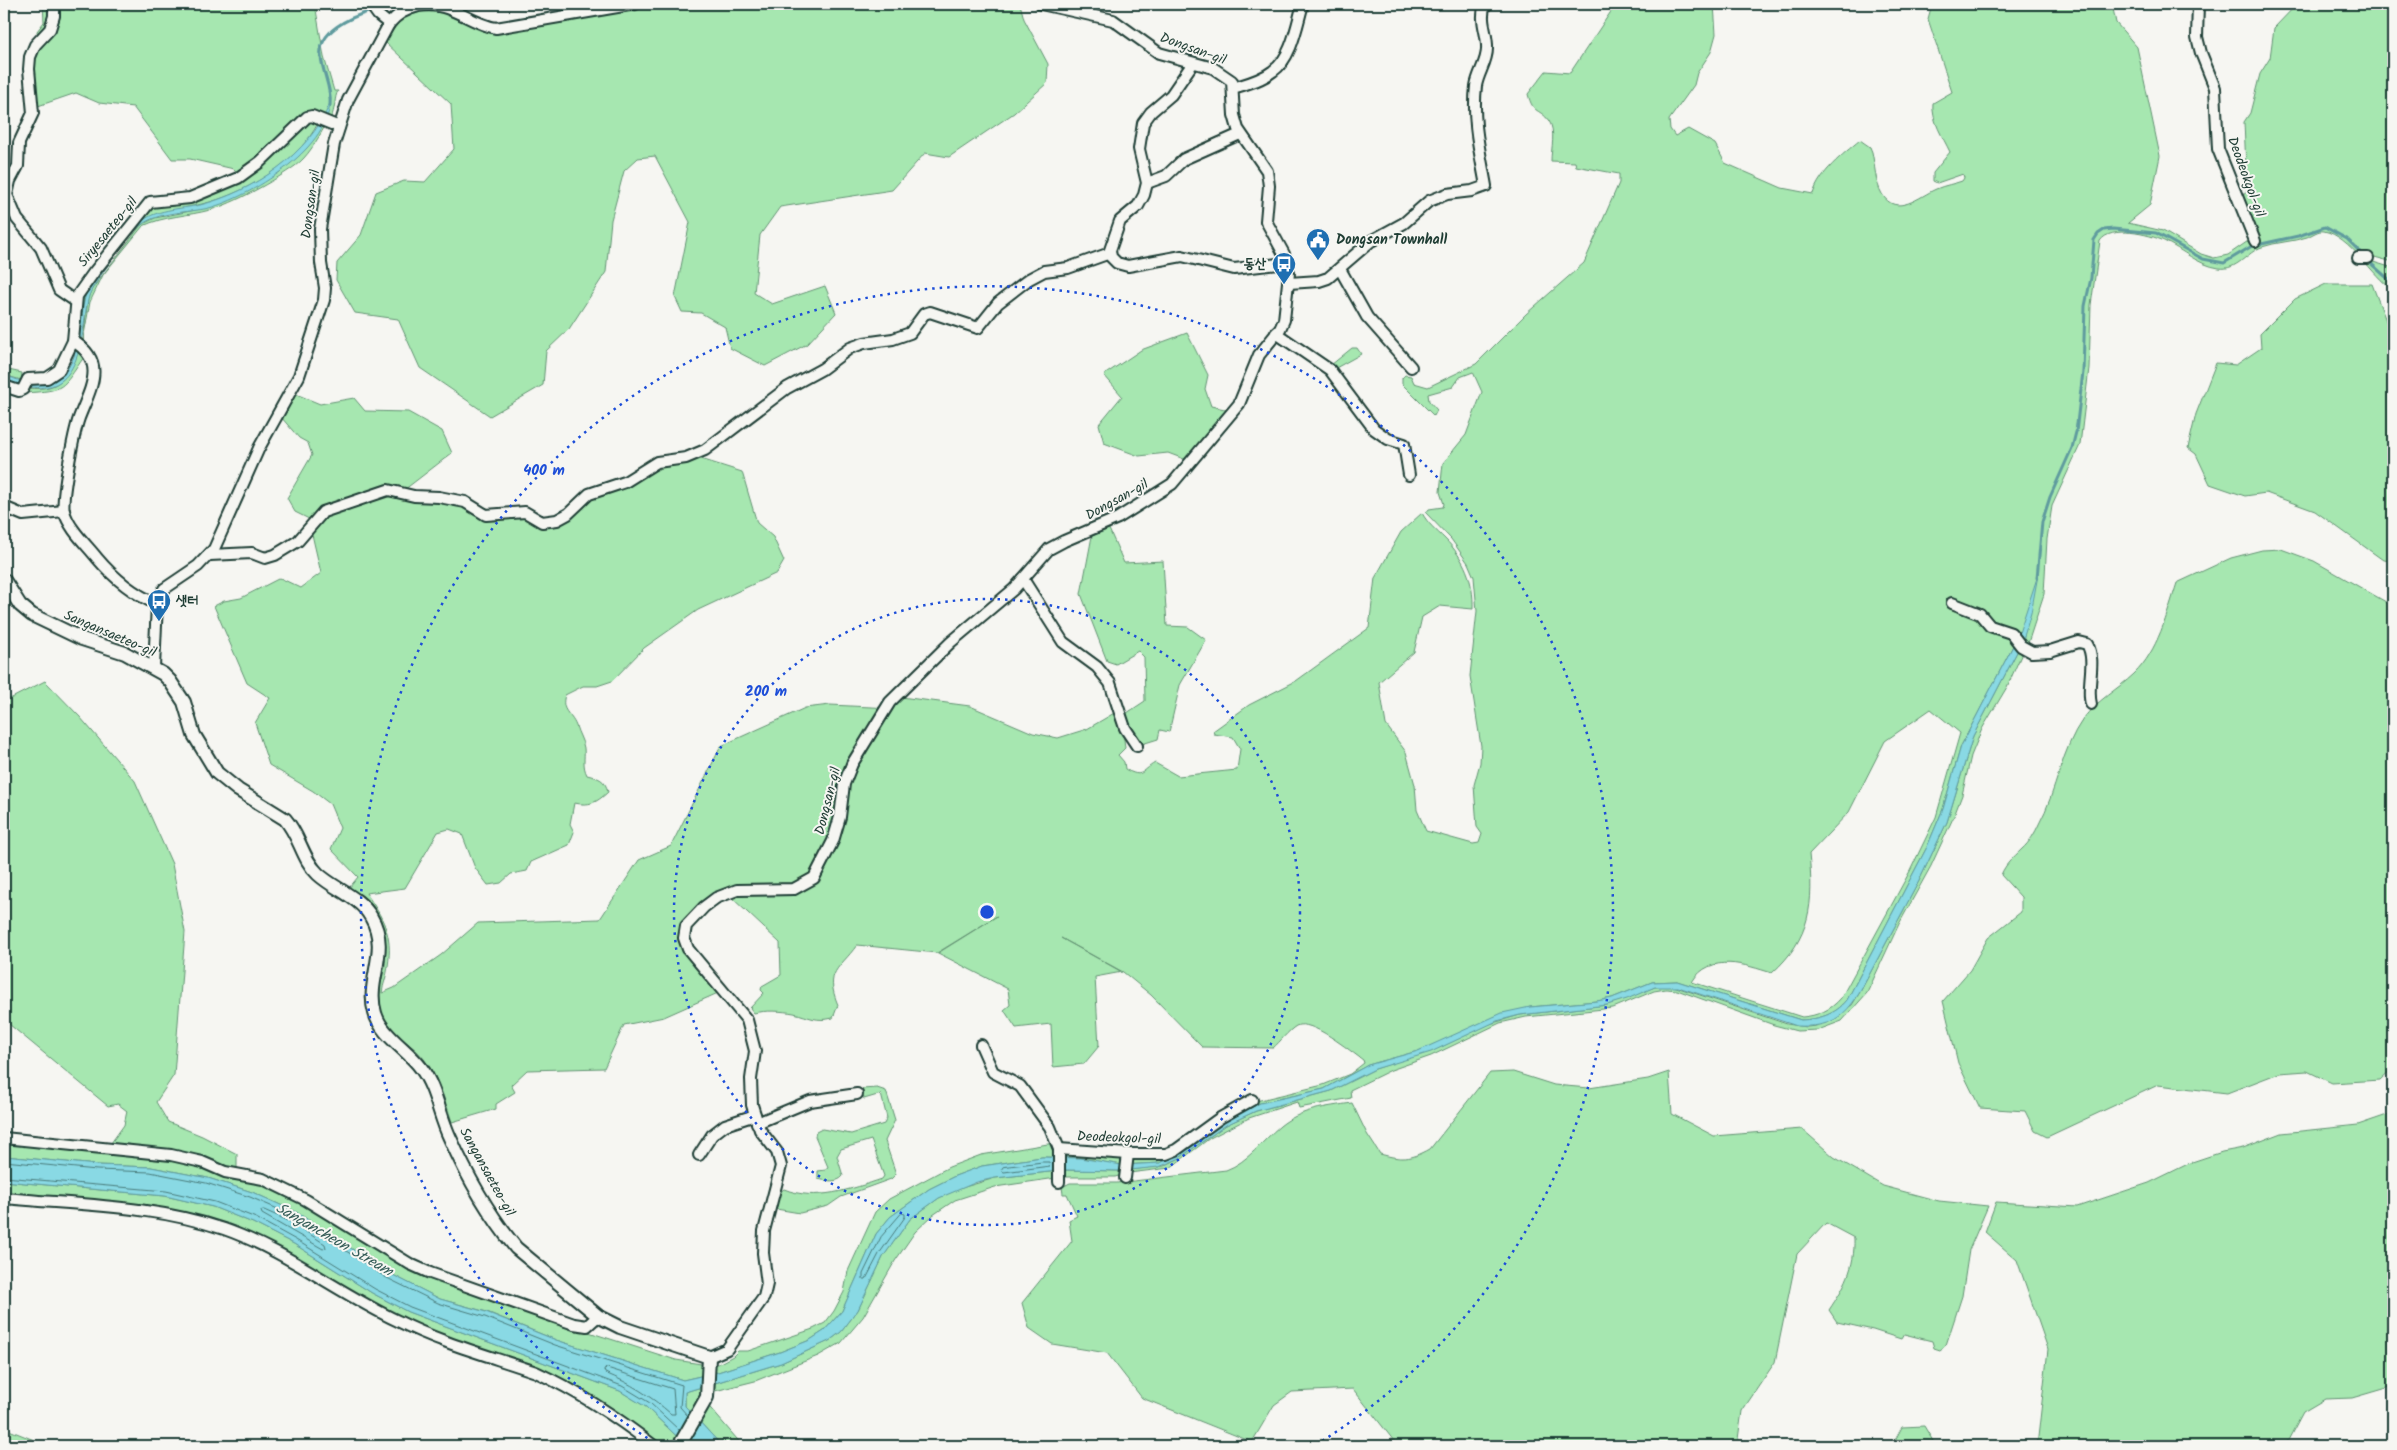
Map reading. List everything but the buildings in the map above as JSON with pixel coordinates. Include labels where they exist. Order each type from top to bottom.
[{"type":"street","points":[[54,4],[54,16],[50,29],[35,46],[30,57],[28,69],[33,113],[19,143],[18,166],[10,181],[7,195],[17,219],[41,248],[59,290],[75,301],[77,343],[90,358],[94,380],[76,430],[64,511],[73,528],[112,574],[139,595],[157,604],[154,668]]},
{"type":"street","points":[[370,4],[378,15],[389,24]]},
{"type":"street","name":"Dongsan-gil","points":[[157,604],[164,589],[198,566],[210,555],[262,441],[299,376],[318,323],[325,288],[320,247],[322,213],[339,127],[348,100],[389,24],[405,10],[432,4],[449,8],[482,24],[496,28],[634,4]]},
{"type":"street","name":"Dongsan-gil","points":[[709,1360],[722,1353],[731,1345],[758,1308],[766,1290],[764,1230],[782,1166],[777,1152],[763,1135],[756,1119],[751,1091],[755,1051],[750,1027],[740,1009],[688,949],[684,938],[686,926],[704,907],[725,893],[737,890],[790,890],[814,878],[833,841],[847,776],[880,715],[902,689],[951,642],[1023,579],[1041,557],[1055,545],[1118,518],[1177,480],[1194,456],[1240,404],[1259,355],[1284,320],[1289,283],[1287,263],[1266,220],[1269,186],[1267,171],[1240,134],[1234,115],[1232,81],[1223,73],[1159,53],[1113,20],[1041,4]]},
{"type":"street","points":[[1233,88],[1263,77],[1278,67],[1290,46],[1303,4]]},
{"type":"street","points":[[1289,283],[1319,281],[1333,276],[1371,241],[1404,223],[1430,201],[1448,194],[1472,191],[1486,186],[1477,143],[1475,122],[1476,87],[1487,52],[1482,25],[1485,4]]},
{"type":"street","name":"Deodeokgol-gil","points":[[2198,4],[2197,37],[2200,52],[2215,88],[2218,149],[2255,241]]},
{"type":"street","points":[[1193,63],[1171,95],[1151,112],[1143,123],[1139,149],[1147,183],[1144,195],[1138,206],[1120,221],[1110,253],[1114,261],[1128,266],[1182,256],[1234,269],[1287,263]]},
{"type":"street","name":"Siryesaeteo-gil","points":[[75,301],[94,272],[150,202],[190,198],[238,178],[260,162],[310,116],[339,127]]},
{"type":"street","points":[[1147,183],[1166,176],[1184,160],[1240,134]]},
{"type":"street","points":[[210,555],[252,553],[265,558],[275,555],[298,541],[323,512],[388,490],[414,496],[458,500],[471,504],[486,515],[525,512],[542,522],[557,520],[568,514],[589,494],[625,482],[657,462],[686,458],[705,450],[787,388],[822,369],[850,348],[864,343],[894,339],[910,333],[924,314],[930,312],[978,328],[998,303],[1028,278],[1044,271],[1068,268],[1110,253]]},
{"type":"street","points":[[1340,269],[1367,317],[1411,367]]},
{"type":"street","points":[[1276,333],[1330,370],[1374,429],[1388,438],[1404,444],[1408,475]]},
{"type":"street","points":[[4,386],[16,392],[30,378],[47,378],[55,374],[77,343]]},
{"type":"street","points":[[4,508],[23,515],[64,511]]},
{"type":"street","points":[[1023,579],[1062,642],[1097,667],[1110,683],[1125,728],[1137,746]]},
{"type":"street","name":"Sangansaeteo-gil","points":[[4,580],[20,605],[32,615],[154,668],[170,681],[184,702],[194,735],[217,773],[238,790],[285,819],[291,826],[312,867],[328,883],[362,906],[371,917],[380,943],[379,962],[373,995],[377,1019],[422,1070],[458,1156],[506,1235],[516,1248],[598,1316],[620,1327],[709,1360]]},
{"type":"street","points":[[1952,603],[1980,614],[1990,626],[2011,633],[2021,646],[2032,652],[2050,651],[2079,642],[2087,644],[2090,653],[2088,693],[2091,704]]},
{"type":"street","name":"Deodeokgol-gil","points":[[981,1045],[993,1072],[1020,1086],[1040,1111],[1050,1127],[1059,1151],[1128,1156],[1159,1155],[1171,1152],[1220,1118],[1252,1100]]},
{"type":"street","points":[[699,1155],[712,1135],[741,1118],[756,1119],[810,1101],[857,1094]]},
{"type":"street","points":[[4,1138],[171,1155],[202,1162],[225,1172],[263,1179],[306,1200],[410,1264],[430,1273],[574,1324],[588,1326],[598,1316]]},
{"type":"street","points":[[1059,1151],[1059,1180]]},
{"type":"street","points":[[1125,1176],[1128,1156]]},
{"type":"street","points":[[4,1198],[168,1215],[199,1222],[245,1237],[289,1258],[350,1296],[397,1321],[556,1381],[602,1407],[654,1446]]},
{"type":"street","points":[[679,1446],[706,1397],[709,1360]]},
{"type":"green space","points":[[43,4],[51,4],[50,23],[38,38],[37,31],[44,22]]},
{"type":"green space","points":[[57,4],[315,4],[324,57],[334,91],[338,91],[332,116],[330,120],[315,115],[239,174],[234,169],[190,159],[172,159],[133,107],[99,103],[76,93],[38,106],[33,69],[35,53]]},
{"type":"green space","points":[[648,4],[1020,4],[1024,19],[1048,64],[1047,83],[1014,113],[949,157],[925,153],[892,190],[780,207],[760,235],[754,293],[772,304],[825,286],[836,313],[807,344],[765,366],[730,348],[725,327],[701,313],[682,312],[675,297],[690,222],[655,156],[638,158],[624,171],[611,220],[606,272],[569,329],[546,351],[543,385],[490,416],[420,368],[398,319],[355,313],[336,280],[337,263],[361,235],[376,192],[404,181],[425,182],[454,149],[451,104],[385,42],[401,19],[420,12],[445,12],[481,28],[591,17]]},
{"type":"green space","points":[[1616,4],[1714,4],[1716,34],[1711,52],[1697,73],[1694,85],[1669,120],[1670,129],[1675,136],[1688,129],[1715,144],[1725,163],[1782,188],[1813,194],[1826,171],[1860,140],[1870,147],[1882,194],[1888,201],[1901,205],[1916,200],[1939,188],[1962,181],[1964,178],[1963,174],[1937,183],[1933,181],[1933,173],[1950,152],[1936,122],[1933,103],[1952,92],[1928,19],[1932,4],[2112,4],[2116,23],[2137,47],[2160,156],[2150,205],[2128,223],[2163,231],[2201,254],[2214,258],[2228,255],[2251,239],[2241,198],[2247,191],[2244,122],[2250,113],[2260,74],[2270,58],[2274,28],[2297,4],[2393,4],[2393,262],[2367,255],[2370,261],[2393,268],[2393,290],[2343,240],[2334,234],[2324,231],[2301,239],[2262,247],[2237,264],[2225,268],[2204,264],[2164,241],[2140,234],[2130,232],[2113,233],[2105,236],[2100,241],[2091,305],[2089,368],[2080,445],[2052,506],[2047,539],[2044,594],[2027,646],[2015,642],[1961,746],[1943,809],[1927,847],[1847,1000],[1832,1013],[1814,1019],[1801,1020],[1677,981],[1652,982],[1612,998],[1530,1007],[1418,1051],[1368,1065],[1324,1089],[1260,1103],[1198,1140],[1174,1157],[1160,1163],[1122,1165],[1080,1158],[1042,1157],[982,1166],[955,1176],[929,1189],[890,1217],[876,1234],[842,1311],[824,1331],[810,1340],[780,1352],[718,1372],[683,1380],[556,1340],[487,1312],[440,1299],[387,1272],[296,1212],[252,1192],[208,1178],[151,1167],[97,1165],[4,1156],[4,1141],[144,1154],[255,1179],[286,1192],[382,1250],[573,1327],[676,1360],[701,1364],[718,1364],[738,1351],[748,1351],[813,1329],[825,1323],[844,1292],[848,1271],[875,1212],[889,1199],[949,1167],[981,1155],[1054,1143],[1081,1154],[1151,1159],[1201,1134],[1256,1101],[1323,1085],[1350,1074],[1364,1063],[1363,1060],[1320,1031],[1303,1025],[1293,1028],[1273,1048],[1202,1047],[1151,995],[1123,972],[1061,938],[1122,972],[1095,977],[1099,1046],[1084,1064],[1053,1067],[1051,1024],[1016,1028],[1004,1010],[1010,1005],[1008,989],[938,953],[997,916],[937,953],[857,945],[839,966],[833,978],[834,994],[838,1005],[833,1018],[817,1019],[779,1011],[754,1013],[750,1008],[764,993],[761,990],[762,986],[781,975],[780,943],[731,897],[728,888],[696,907],[683,922],[680,933],[681,944],[692,964],[718,993],[664,1017],[624,1025],[604,1068],[527,1070],[511,1085],[515,1092],[496,1104],[496,1109],[452,1122],[439,1084],[424,1058],[388,1027],[382,1016],[379,998],[386,959],[385,952],[349,888],[358,877],[331,849],[340,828],[330,804],[313,791],[269,765],[255,723],[270,698],[247,683],[214,606],[224,601],[241,598],[280,578],[301,588],[321,573],[311,530],[318,519],[384,493],[439,499],[474,510],[478,517],[482,519],[519,514],[540,524],[586,499],[658,465],[700,456],[701,459],[742,472],[757,523],[773,537],[784,561],[777,573],[698,610],[644,648],[612,681],[597,686],[583,686],[565,695],[565,708],[574,722],[583,745],[585,771],[587,775],[601,780],[608,792],[592,803],[574,803],[570,824],[574,832],[569,845],[531,862],[527,871],[511,874],[501,883],[488,885],[475,868],[462,834],[449,829],[438,832],[405,888],[366,893],[382,919],[388,935],[389,955],[382,993],[394,988],[441,955],[478,923],[600,919],[639,860],[671,846],[721,746],[805,708],[830,705],[892,708],[901,697],[970,706],[1033,733],[1058,738],[1087,729],[1116,712],[1123,730],[1125,748],[1118,755],[1124,762],[1125,769],[1131,772],[1142,773],[1155,763],[1178,776],[1237,770],[1240,749],[1233,737],[1214,734],[1213,731],[1249,705],[1296,681],[1369,628],[1375,578],[1401,532],[1422,513],[1458,554],[1470,580],[1473,609],[1440,606],[1422,617],[1414,652],[1379,682],[1386,725],[1406,752],[1415,785],[1417,810],[1426,831],[1473,844],[1479,843],[1482,834],[1477,827],[1474,785],[1480,763],[1481,746],[1470,676],[1477,611],[1474,577],[1468,563],[1451,539],[1426,513],[1429,509],[1443,507],[1444,504],[1440,492],[1443,463],[1466,435],[1482,392],[1473,372],[1460,377],[1453,387],[1428,394],[1429,401],[1437,410],[1434,416],[1402,384],[1402,378],[1405,375],[1411,376],[1414,383],[1428,387],[1476,364],[1526,314],[1584,263],[1619,183],[1619,174],[1576,166],[1575,162],[1551,161],[1553,135],[1551,125],[1546,117],[1534,108],[1528,94],[1546,71],[1570,73]],"holes":[[[1931,709],[1960,733],[1936,817],[1910,871],[1841,998],[1833,1006],[1823,1012],[1802,1017],[1692,982],[1708,967],[1718,964],[1740,964],[1772,973],[1795,947],[1807,919],[1811,889],[1809,854],[1849,812],[1885,741]]]},
{"type":"green space","points":[[309,120],[318,123],[310,137],[299,149],[257,182],[225,197],[157,215],[141,222],[116,251],[144,215],[158,205],[217,191]]},
{"type":"green space","points":[[322,125],[325,126],[304,158],[277,178],[219,207],[159,220],[143,226],[103,275],[90,302],[83,340],[88,298],[92,289],[141,225],[155,218],[211,207],[280,172],[317,135]]},
{"type":"green space","points":[[113,254],[89,288],[84,305],[80,336],[78,333],[81,295]]},
{"type":"green space","points":[[2326,284],[2372,284],[2393,339],[2393,561],[2383,560],[2315,511],[2266,493],[2245,496],[2210,484],[2196,454],[2188,448],[2196,414],[2216,363],[2236,365],[2261,348],[2260,334],[2295,299]]},
{"type":"green space","points":[[1187,333],[1208,375],[1205,389],[1211,406],[1229,410],[1184,459],[1168,453],[1139,456],[1104,443],[1099,424],[1122,396],[1104,375],[1141,350]]},
{"type":"green space","points":[[1352,348],[1357,348],[1361,354],[1334,369],[1331,365]]},
{"type":"green space","points":[[78,351],[84,357],[71,376],[61,386],[48,391],[25,393],[29,388],[48,387],[61,381],[70,369]]},
{"type":"green space","points":[[4,369],[22,373],[21,380],[4,375]]},
{"type":"green space","points":[[296,394],[320,404],[354,398],[365,411],[408,412],[442,431],[452,453],[404,490],[400,488],[311,520],[295,512],[287,498],[312,455],[308,443],[299,438],[281,417]]},
{"type":"green space","points":[[1109,529],[1124,563],[1163,561],[1167,626],[1188,627],[1206,640],[1180,685],[1169,732],[1160,730],[1158,739],[1142,744],[1131,733],[1124,715],[1145,701],[1144,657],[1138,651],[1116,664],[1107,661],[1081,594],[1092,536]]},
{"type":"green space","points":[[2281,549],[2314,561],[2393,606],[2393,1068],[2380,1080],[2332,1083],[2307,1071],[2279,1073],[2227,1093],[2158,1085],[2047,1137],[2035,1131],[2025,1111],[1980,1108],[1958,1063],[1943,1001],[1970,970],[1988,938],[2021,912],[2021,897],[2001,875],[2007,864],[2027,844],[2036,831],[2069,744],[2076,731],[2089,712],[2142,665],[2161,632],[2177,583],[2231,558],[2262,550]]},
{"type":"green space","points":[[2019,648],[2023,651],[2007,687],[1982,729],[1971,756],[1962,795],[1931,866],[1899,924],[1867,993],[1842,1021],[1818,1030],[1797,1031],[1774,1025],[1677,990],[1654,991],[1613,1008],[1526,1017],[1500,1023],[1431,1056],[1391,1070],[1350,1090],[1351,1098],[1299,1108],[1297,1102],[1249,1118],[1210,1138],[1170,1168],[1129,1173],[1115,1177],[1063,1177],[995,1187],[955,1200],[933,1215],[915,1232],[895,1261],[863,1317],[841,1343],[818,1356],[755,1381],[699,1395],[743,1446],[722,1446],[685,1406],[685,1392],[781,1363],[829,1341],[841,1332],[858,1310],[883,1257],[910,1219],[939,1198],[958,1189],[995,1178],[1067,1170],[1121,1171],[1164,1166],[1178,1159],[1226,1125],[1256,1111],[1331,1091],[1375,1069],[1443,1046],[1486,1025],[1520,1015],[1607,1005],[1655,987],[1670,985],[1787,1024],[1807,1027],[1816,1026],[1852,1005],[1860,992],[1919,881],[1947,822],[1973,736]]},
{"type":"green space","points":[[45,681],[80,717],[135,781],[172,864],[185,932],[174,1075],[156,1102],[168,1122],[202,1136],[237,1154],[237,1171],[115,1147],[111,1143],[124,1125],[127,1111],[118,1104],[108,1106],[4,1020],[4,702]]},
{"type":"green space","points":[[1513,1072],[1554,1085],[1589,1088],[1648,1079],[1669,1072],[1672,1114],[1714,1136],[1802,1129],[1834,1157],[1883,1186],[1939,1201],[1988,1206],[1969,1250],[1962,1296],[1946,1345],[1940,1350],[1934,1348],[1932,1341],[1904,1334],[1901,1339],[1873,1330],[1837,1322],[1829,1310],[1840,1293],[1851,1268],[1854,1238],[1826,1223],[1797,1254],[1775,1362],[1742,1411],[1737,1446],[1398,1446],[1353,1389],[1292,1392],[1274,1405],[1252,1442],[1142,1398],[1107,1353],[1052,1344],[1029,1328],[1022,1303],[1072,1241],[1069,1220],[1077,1216],[1067,1194],[1063,1194],[1062,1187],[1070,1183],[1117,1183],[1226,1170],[1241,1162],[1288,1120],[1305,1112],[1352,1103],[1367,1134],[1380,1154],[1400,1158],[1411,1157],[1430,1149],[1490,1073]]},
{"type":"green space","points":[[877,1088],[886,1091],[895,1120],[885,1141],[896,1174],[891,1179],[841,1197],[828,1206],[800,1213],[776,1209],[780,1192],[784,1189],[808,1194],[833,1193],[882,1179],[884,1176],[871,1140],[841,1149],[837,1156],[843,1176],[841,1178],[832,1181],[818,1179],[818,1171],[826,1170],[828,1167],[815,1136],[816,1132],[822,1129],[851,1134],[884,1124],[887,1118],[881,1094],[864,1099],[862,1089]]},
{"type":"green space","points":[[2393,1113],[2393,1386],[2352,1398],[2325,1399],[2303,1412],[2285,1446],[2037,1446],[2048,1349],[2017,1260],[1985,1232],[1996,1202],[2077,1207],[2149,1183],[2192,1162],[2222,1152],[2243,1148],[2282,1133],[2358,1125]]},
{"type":"green space","points":[[4,1181],[165,1196],[213,1207],[253,1223],[294,1244],[372,1293],[408,1312],[620,1391],[646,1407],[687,1446],[661,1446],[632,1423],[584,1392],[418,1327],[353,1293],[273,1244],[225,1226],[4,1196]]},
{"type":"green space","points":[[1924,1426],[1936,1446],[1892,1446],[1902,1427]]},
{"type":"green space","points":[[4,1428],[49,1446],[4,1446]]},
{"type":"water","points":[[330,103],[326,121],[316,138],[284,169],[265,182],[245,194],[209,208],[173,213],[147,221],[135,231],[97,281],[89,296],[78,354],[72,368],[65,377],[56,384],[46,387],[20,385],[4,381],[4,375],[34,384],[44,384],[59,378],[70,364],[77,347],[84,301],[88,290],[109,259],[133,230],[145,219],[159,212],[200,205],[220,199],[259,180],[277,168],[309,139]]},
{"type":"water","points":[[2038,575],[2031,613],[2022,643],[2018,636]]},
{"type":"water","name":"Sangancheon Stream","points":[[2015,642],[2019,648],[1973,736],[1947,822],[1919,881],[1860,992],[1848,1009],[1835,1020],[1818,1025],[1797,1026],[1678,987],[1655,987],[1607,1005],[1520,1015],[1497,1021],[1431,1052],[1375,1069],[1331,1091],[1256,1111],[1226,1125],[1178,1159],[1159,1167],[1121,1171],[1067,1170],[995,1178],[977,1182],[939,1198],[910,1219],[883,1257],[858,1310],[841,1332],[829,1341],[781,1363],[685,1392],[685,1406],[722,1446],[687,1446],[646,1407],[620,1391],[408,1312],[372,1293],[294,1244],[253,1223],[213,1207],[165,1196],[4,1181],[4,1156],[97,1165],[151,1167],[208,1178],[252,1192],[296,1212],[387,1272],[440,1299],[486,1312],[556,1340],[683,1380],[718,1372],[780,1352],[810,1340],[824,1331],[842,1311],[876,1234],[890,1217],[929,1189],[955,1176],[982,1166],[1042,1157],[1080,1158],[1122,1165],[1160,1163],[1174,1157],[1225,1121],[1260,1103],[1324,1089],[1368,1065],[1418,1051],[1502,1013],[1530,1007],[1612,998],[1652,982],[1677,981],[1801,1020],[1814,1019],[1832,1013],[1847,1000],[1927,847],[1943,809],[1961,746]]},
{"type":"waterway","points":[[378,8],[386,4]]},
{"type":"waterway","points":[[330,106],[330,94],[321,57],[321,48],[324,40],[345,21],[371,11]]},
{"type":"waterway","points":[[2037,578],[2042,522],[2050,497],[2072,448],[2076,432],[2083,372],[2085,306],[2091,278],[2094,240],[2098,234],[2104,230],[2113,229],[2156,233],[2203,259],[2224,263],[2252,246],[2298,236],[2325,227],[2347,239],[2364,256]]},
{"type":"waterway","points":[[2368,261],[2393,283]]},
{"type":"place","name":"Dongsan Townhall","points":[[1318,261]]},
{"type":"place","name":"동산","points":[[1284,285]]},
{"type":"place","name":"샛터","points":[[159,622]]}]
